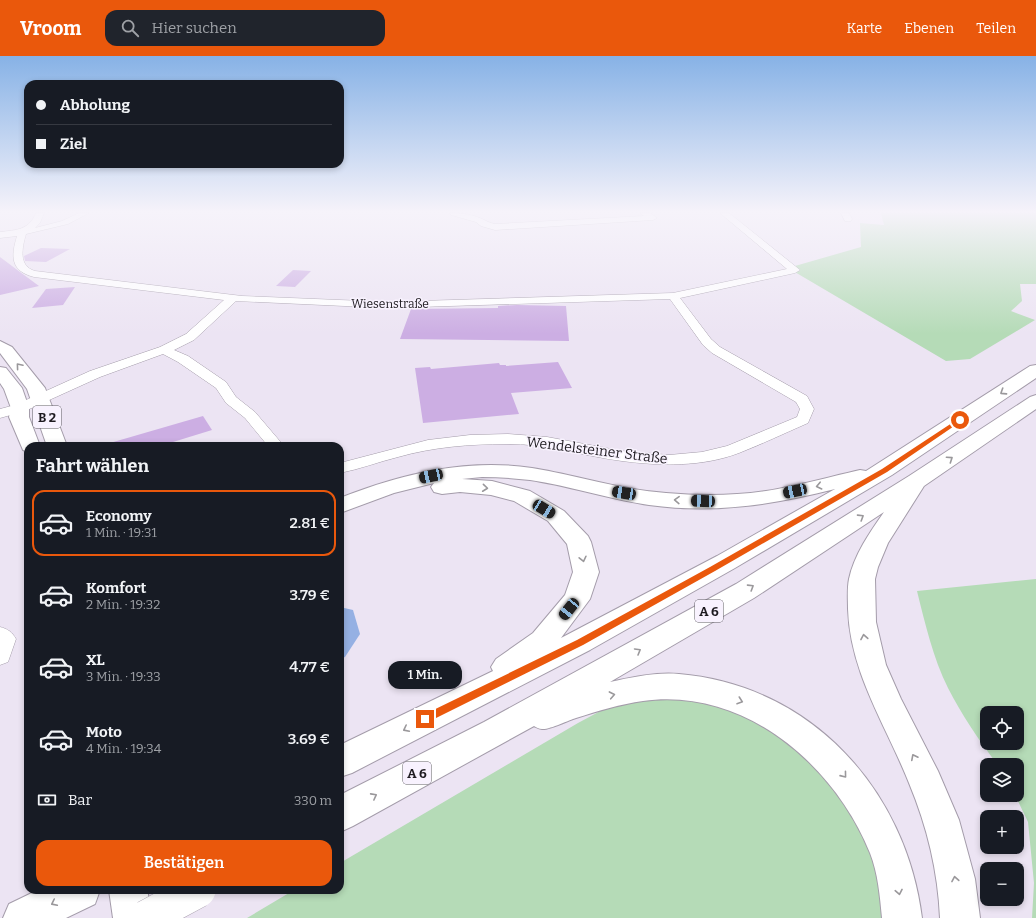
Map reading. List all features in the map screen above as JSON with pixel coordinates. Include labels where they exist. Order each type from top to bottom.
[{"type":"main road","name":"B 2","points":[[0,346],[6,350],[38,393],[56,442]]},
{"type":"main road","name":"A 6","points":[[344,760],[580,642],[733,558],[884,470],[1036,370]]},
{"type":"main road","name":"B 2","points":[[0,372],[13,388],[12,404],[19,417],[28,442]]},
{"type":"main road","name":"A 6","points":[[344,812],[495,732],[745,591],[917,481],[1036,402]]},
{"type":"main road","points":[[344,504],[404,482],[445,473],[490,470],[532,474],[596,489],[664,500],[716,502],[765,498],[884,470]]},
{"type":"main road","points":[[917,481],[877,542],[866,563],[862,580],[861,616],[865,642],[873,671],[887,704],[918,765],[938,814],[950,855],[959,904],[960,918]]},
{"type":"main road","points":[[344,517],[393,495],[421,488],[460,485],[492,488],[522,496],[556,516],[579,542],[586,572],[577,599],[543,641],[453,705]]},
{"type":"main road","points":[[495,732],[600,697],[641,689],[678,687],[719,694],[755,706],[785,724],[820,749],[844,775],[869,811],[889,852],[899,893],[902,918]]},
{"type":"main road","points":[[25,917],[73,894]]},
{"type":"main road","points":[[129,894],[133,918]]},
{"type":"main road","points":[[166,894],[172,918]]},
{"type":"main road","points":[[146,918],[191,894]]},
{"type":"street","name":"Wiesenstraße","points":[[18,253],[18,263],[23,270],[34,274],[233,298],[388,305],[673,296],[795,270],[774,253]]},
{"type":"street","name":"Wendelsteiner Straße","points":[[344,467],[428,445],[470,440],[508,439],[547,442],[622,456],[669,460],[702,457],[732,450],[802,420],[807,410],[802,399],[716,350],[707,342],[673,296]]},
{"type":"street","points":[[0,414],[12,404],[38,393],[164,350],[190,337],[233,298]]},
{"type":"street","points":[[164,350],[183,359],[221,385],[231,400],[250,415],[273,442]]},
{"type":"street","points":[[0,635],[5,639],[0,656]]},
{"type":"green space","points":[[839,253],[1036,253],[1036,284],[1020,284],[1022,301],[1011,311],[1035,320],[970,359],[946,361],[788,268]]},
{"type":"green space","points":[[1036,579],[1036,918],[1032,918],[1034,883],[1028,822],[1024,810],[1022,810],[1018,802],[1024,802],[1024,758],[993,758],[987,750],[1024,750],[1024,706],[980,706],[980,740],[948,688],[938,665],[917,591]]},
{"type":"green space","points":[[669,696],[748,713],[812,754],[870,837],[886,918],[247,918],[287,894],[344,894],[344,861],[578,723],[606,708],[635,698]]},
{"type":"water","points":[[344,608],[353,610],[360,634],[345,657]]},
{"type":"building","points":[[30,253],[62,253],[46,262],[25,261],[24,256]]},
{"type":"building","points":[[0,257],[20,272],[39,286],[0,295]]},
{"type":"building","points":[[293,270],[311,271],[295,287],[276,286]]},
{"type":"building","points":[[75,287],[63,305],[32,308],[46,289]]},
{"type":"building","points":[[498,306],[566,306],[569,341],[400,339],[411,309],[498,308]]},
{"type":"building","points":[[558,362],[572,388],[511,393],[519,414],[423,423],[415,368],[430,367],[431,369],[499,363],[500,365],[506,366]]},
{"type":"building","points":[[203,416],[212,430],[173,442],[113,442]]},
{"type":"route","points":[[425,719],[580,642],[713,569],[884,470],[960,420]]}]
